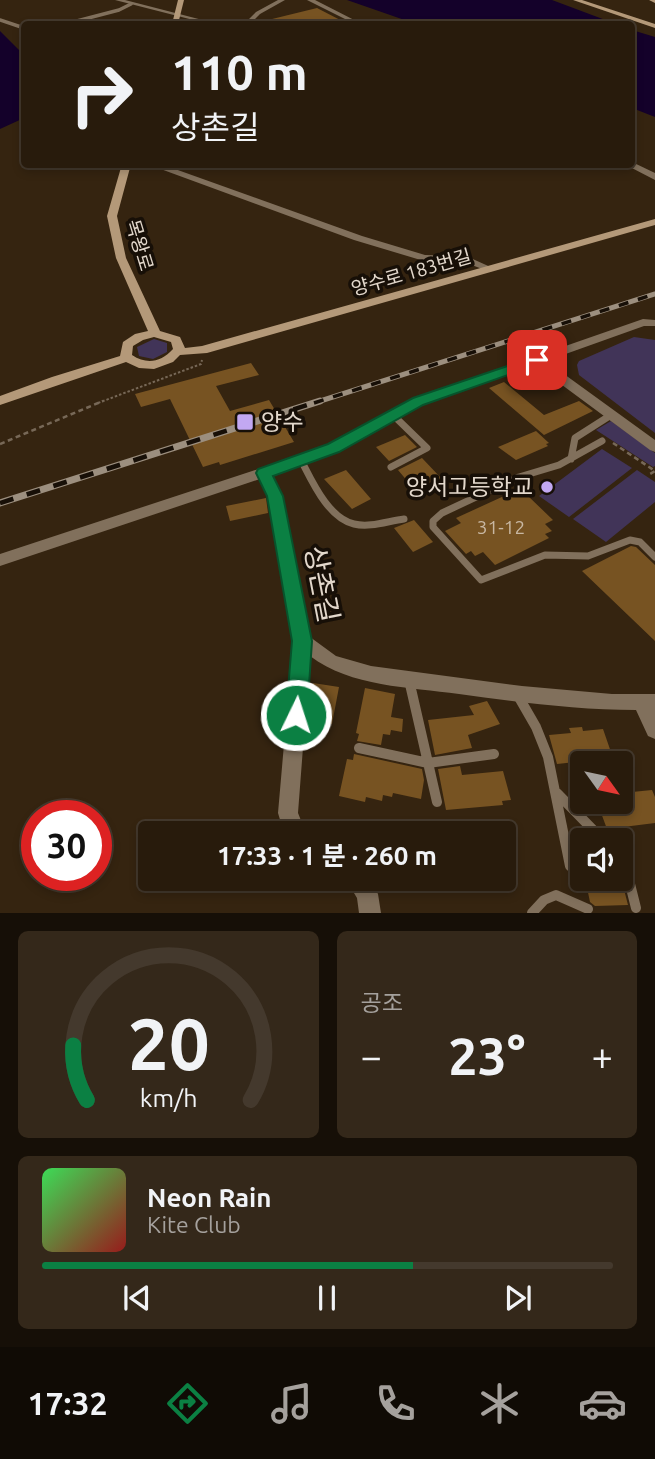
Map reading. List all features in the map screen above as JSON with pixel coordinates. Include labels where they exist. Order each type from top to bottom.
[{"type":"street","points":[[118,0],[201,21]]},
{"type":"street","points":[[176,21],[181,0]]},
{"type":"street","points":[[250,21],[258,13],[282,0]]},
{"type":"street","points":[[310,0],[353,21]]},
{"type":"street","points":[[576,0],[655,26]]},
{"type":"street","points":[[635,166],[655,177]]},
{"type":"street","name":"목왕로","points":[[126,168],[112,216],[121,258],[155,333],[176,340],[177,352]]},
{"type":"street","points":[[162,168],[358,238],[424,258],[466,258],[490,268]]},
{"type":"street","name":"양수로 183번길","points":[[177,352],[203,350],[655,222]]},
{"type":"street","points":[[0,560],[301,460],[334,448],[418,402],[643,322],[655,323]]},
{"type":"street","points":[[155,333],[132,340],[125,351],[128,358],[136,364],[154,365],[170,359],[177,352]]},
{"type":"street","points":[[0,401],[128,358]]},
{"type":"street","points":[[537,360],[655,447]]},
{"type":"street","name":"상촌길","points":[[264,473],[275,496],[302,641],[289,821]]},
{"type":"street","points":[[302,641],[331,662],[351,670],[516,693],[648,702],[655,730]]},
{"type":"street","points":[[365,891],[370,913]]},
{"type":"lane","points":[[77,21],[119,10],[131,4]]},
{"type":"lane","points":[[0,20],[21,27]]},
{"type":"lane","points":[[391,467],[427,448],[393,415]]},
{"type":"lane","points":[[571,459],[575,438],[611,415]]},
{"type":"lane","points":[[602,441],[571,459],[546,470],[519,477],[442,513],[433,521],[433,527],[481,580],[545,555],[588,556],[630,540],[640,542],[655,556]]},
{"type":"lane","name":"상촌길","points":[[301,460],[320,495],[346,522],[358,524],[404,519]]},
{"type":"lane","points":[[409,679],[436,802]]},
{"type":"lane","points":[[516,693],[542,741],[570,866]]},
{"type":"lane","points":[[359,748],[428,763],[494,754]]},
{"type":"lane","points":[[555,792],[591,828]]},
{"type":"lane","points":[[631,891],[636,908]]},
{"type":"lane","points":[[532,913],[544,900],[556,895],[588,909]]},
{"type":"path","points":[[0,444],[84,408],[201,364]]},
{"type":"path","points":[[590,428],[655,471],[650,474]]},
{"type":"shaded area","points":[[347,0],[552,0],[608,21],[407,21]]},
{"type":"shaded area","points":[[0,31],[21,52],[21,119],[0,129]]},
{"type":"shaded area","points":[[635,31],[655,37],[655,117],[635,109]]},
{"type":"shaded area","points":[[634,337],[655,340],[655,433],[579,375],[579,361]]},
{"type":"shaded area","points":[[154,339],[167,343],[167,352],[153,359],[139,356],[137,347]]},
{"type":"shaded area","points":[[611,421],[655,453],[655,466],[596,430]]},
{"type":"shaded area","points":[[602,449],[632,468],[569,517],[539,496]]},
{"type":"shaded area","points":[[637,470],[655,482],[655,502],[606,542],[573,519]]},
{"type":"building","points":[[317,8],[342,21],[268,21]]},
{"type":"building","points":[[251,363],[259,375],[216,386],[230,411],[269,400],[294,442],[220,465],[219,462],[203,467],[170,399],[141,407],[135,394]]},
{"type":"building","points":[[504,382],[544,415],[579,401],[593,411],[544,435],[489,388]]},
{"type":"building","points":[[536,431],[549,443],[546,444],[548,446],[516,460],[498,447]]},
{"type":"building","points":[[405,435],[417,447],[389,461],[376,447]]},
{"type":"building","points":[[422,458],[441,478],[414,489],[398,470]]},
{"type":"building","points":[[346,470],[371,499],[352,509],[324,479]]},
{"type":"building","points":[[515,491],[521,497],[527,495],[553,520],[545,524],[552,531],[545,534],[549,538],[495,565],[483,552],[475,556],[471,551],[466,554],[445,531],[461,523],[456,518]]},
{"type":"building","points":[[266,498],[268,513],[230,521],[226,506]]},
{"type":"building","points":[[414,520],[433,542],[413,552],[394,528]]},
{"type":"building","points":[[631,546],[636,547],[655,565],[655,641],[582,571]]},
{"type":"building","points":[[313,683],[339,687],[332,724],[308,720]]},
{"type":"building","points":[[365,688],[395,694],[391,717],[403,719],[402,732],[391,730],[390,735],[383,734],[381,745],[357,741],[359,734],[356,733]]},
{"type":"building","points":[[487,701],[500,724],[468,735],[472,748],[435,755],[428,720],[474,715],[469,706]]},
{"type":"building","points":[[582,727],[583,731],[603,729],[611,751],[570,751],[570,763],[557,764],[549,735],[571,733],[569,728]]},
{"type":"building","points":[[354,754],[422,769],[424,780],[421,799],[393,793],[392,797],[383,795],[382,801],[366,797],[365,802],[339,796],[347,759],[353,760]]},
{"type":"building","points":[[460,766],[462,775],[503,771],[511,800],[502,801],[503,805],[446,810],[438,769]]},
{"type":"building","points":[[652,790],[655,797],[655,823],[607,828],[601,814],[634,814],[634,792]]},
{"type":"building","points":[[588,891],[624,891],[628,905],[595,906],[590,902]]},
{"type":"railway","points":[[314,403],[655,294]]},
{"type":"railway","points":[[0,503],[320,401]]},
{"type":"place","name":"양수","points":[[245,422]]},
{"type":"place","name":"양서고등학교","points":[[547,487]]},
{"type":"route","points":[[296,715],[302,641],[275,496],[264,473],[334,448],[418,402],[537,360]]}]
